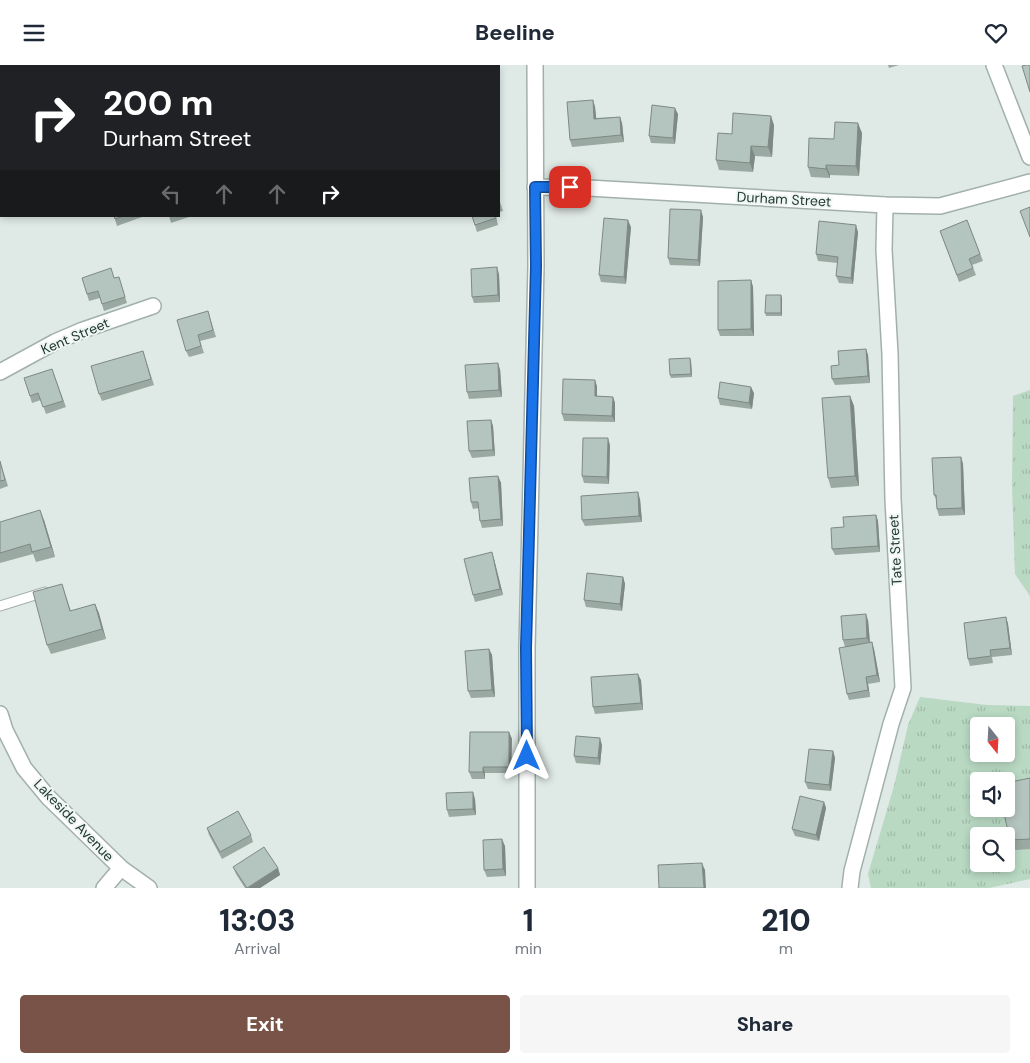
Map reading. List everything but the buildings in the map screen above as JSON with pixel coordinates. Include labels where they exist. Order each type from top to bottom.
[{"type":"street","points":[[528,888],[526,648],[536,266],[535,65]]},
{"type":"street","points":[[994,65],[1030,157]]},
{"type":"street","name":"Durham Street","points":[[535,187],[588,188],[885,205],[940,206],[962,202],[1030,182]]},
{"type":"street","name":"Tate Street","points":[[850,888],[855,861],[903,688],[893,499],[890,354],[884,250],[885,205]]},
{"type":"street","name":"Kent Street","points":[[0,372],[55,342],[83,330],[153,306]]},
{"type":"street","name":"Lakeside Avenue","points":[[0,714],[5,730],[24,768],[48,797],[121,868],[149,888]]},
{"type":"street","points":[[104,888],[121,868]]},
{"type":"lane","points":[[0,606],[51,590]]},
{"type":"green space","points":[[1030,390],[1030,596],[1015,574],[1012,486],[1013,396]]},
{"type":"green space","points":[[920,697],[987,705],[1030,706],[1030,879],[989,888],[871,888],[868,874],[894,786],[908,725]]},
{"type":"route","points":[[527,756],[526,648],[536,266],[535,187],[570,187]]}]
